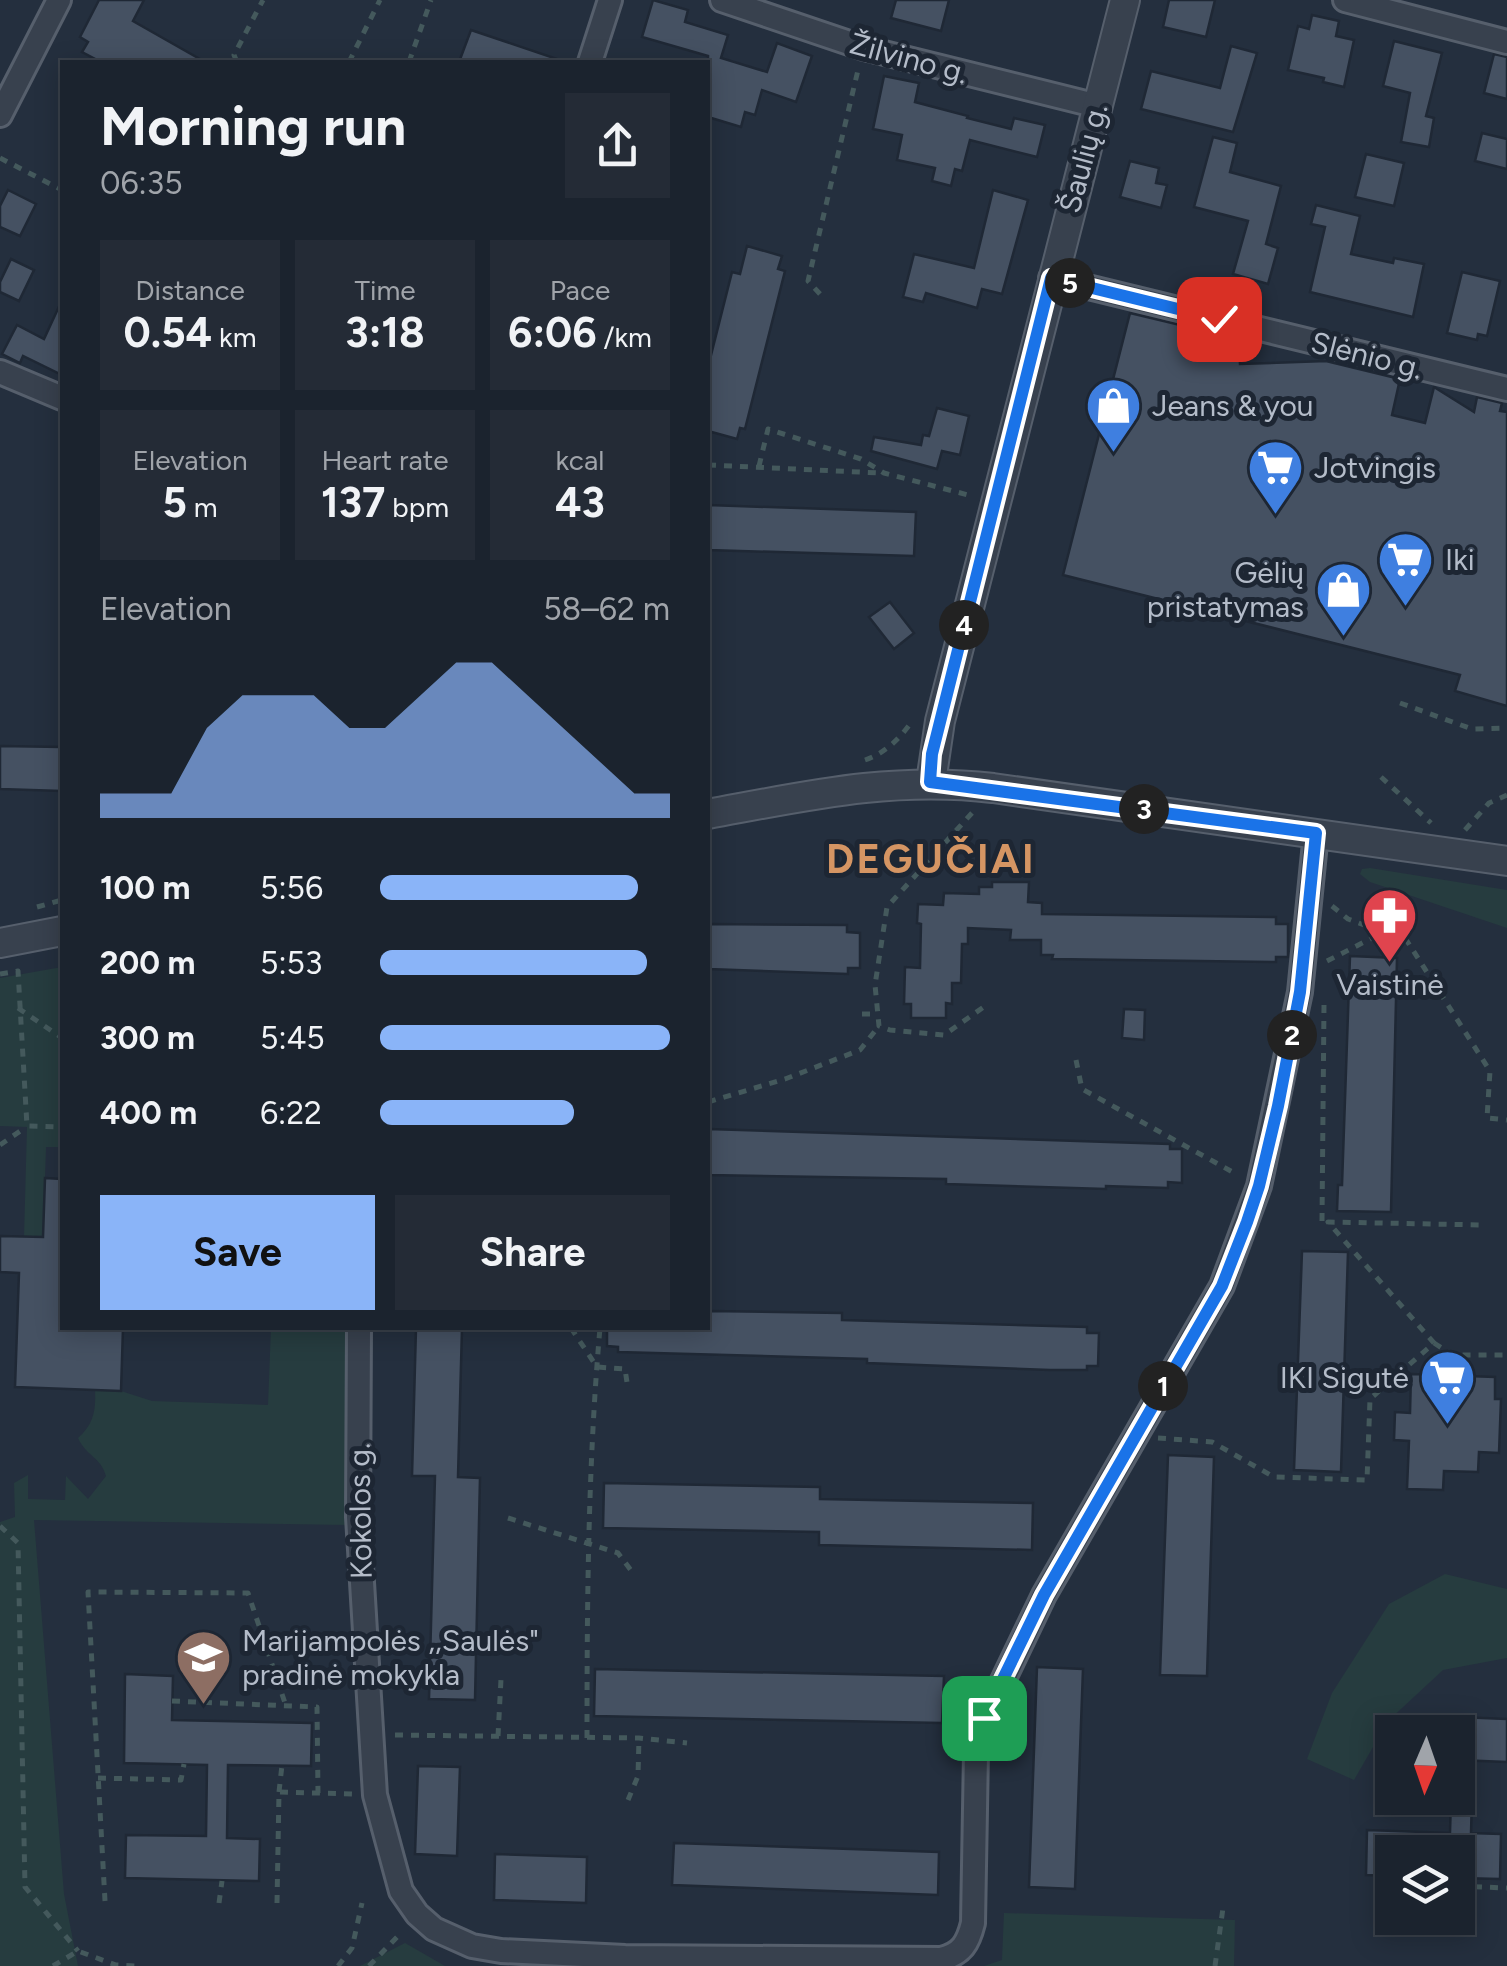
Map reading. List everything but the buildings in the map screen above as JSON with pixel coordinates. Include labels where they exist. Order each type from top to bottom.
[{"type":"street","points":[[591,60],[610,0]]},
{"type":"street","name":"Žilvino g.","points":[[722,0],[864,48],[1098,106]]},
{"type":"street","name":"Šaulių g.","points":[[930,782],[940,720],[1125,0]]},
{"type":"street","points":[[1345,0],[1507,42]]},
{"type":"street","points":[[0,115],[55,2]]},
{"type":"street","name":"Slėnio g.","points":[[1051,278],[1507,390]]},
{"type":"street","points":[[0,372],[60,397]]},
{"type":"street","points":[[710,814],[878,784],[930,782],[1507,861]]},
{"type":"street","points":[[417,1914],[434,1929],[500,1951],[941,1960],[964,1948],[973,1923],[976,1752],[984,1718],[1044,1595],[1222,1286],[1259,1186],[1302,974],[1316,833]]},
{"type":"street","points":[[0,943],[60,931]]},
{"type":"street","name":"Kokolos g.","points":[[360,1330],[358,1517],[375,1795],[401,1892],[417,1914]]},
{"type":"path","points":[[235,60],[234,55],[263,0]]},
{"type":"path","points":[[350,60],[380,0]]},
{"type":"path","points":[[410,60],[430,0]]},
{"type":"path","points":[[820,294],[808,281],[864,48]]},
{"type":"path","points":[[0,158],[60,189]]},
{"type":"path","points":[[759,466],[768,430],[861,459],[884,473]]},
{"type":"path","points":[[710,466],[884,473],[995,502]]},
{"type":"path","points":[[1400,702],[1472,728],[1507,728]]},
{"type":"path","points":[[864,761],[892,744],[916,715]]},
{"type":"path","points":[[1382,777],[1433,825]]},
{"type":"path","points":[[1464,830],[1489,803],[1507,796]]},
{"type":"path","points":[[710,1101],[785,1079],[860,1050],[879,1026],[875,985],[887,907],[977,808]]},
{"type":"path","points":[[1310,888],[1348,919],[1407,940],[1490,1071],[1487,1118],[1507,1120]]},
{"type":"path","points":[[1302,974],[1381,933]]},
{"type":"path","points":[[0,974],[18,972],[27,1126]]},
{"type":"path","points":[[1322,1220],[1324,1002]]},
{"type":"path","points":[[879,1026],[944,1035],[988,1004]]},
{"type":"path","points":[[18,1008],[60,1037]]},
{"type":"path","points":[[862,1014],[878,1014]]},
{"type":"path","points":[[1076,1060],[1082,1089],[1259,1186]]},
{"type":"path","points":[[0,1145],[27,1126],[60,1127]]},
{"type":"path","points":[[1484,1224],[1328,1222],[1434,1342],[1454,1356],[1507,1355]]},
{"type":"path","points":[[572,1330],[596,1368]]},
{"type":"path","points":[[587,1738],[589,1542],[600,1330]]},
{"type":"path","points":[[1138,1431],[1155,1438],[1212,1442],[1274,1477],[1367,1480],[1370,1399],[1434,1342]]},
{"type":"path","points":[[596,1368],[624,1369],[628,1389]]},
{"type":"path","points":[[508,1518],[618,1554],[633,1573]]},
{"type":"path","points":[[0,1526],[18,1543],[25,1887],[78,1951],[116,1965],[136,1966]]},
{"type":"path","points":[[105,1901],[88,1592],[248,1592],[286,1706]]},
{"type":"path","points":[[498,1736],[501,1679]]},
{"type":"path","points":[[172,1701],[317,1707],[318,1793]]},
{"type":"path","points":[[371,1734],[638,1738],[687,1743]]},
{"type":"path","points":[[628,1800],[638,1776],[638,1738]]},
{"type":"path","points":[[98,1778],[182,1780],[184,1764]]},
{"type":"path","points":[[278,1904],[282,1766]]},
{"type":"path","points":[[279,1792],[375,1795]]},
{"type":"path","points":[[219,1903],[222,1880]]},
{"type":"path","points":[[1475,1887],[1507,1888]]},
{"type":"path","points":[[338,1966],[352,1948],[362,1903]]},
{"type":"path","points":[[1215,1966],[1223,1908]]},
{"type":"path","points":[[369,1966],[390,1948],[417,1914]]},
{"type":"path","points":[[54,1966],[78,1951]]},
{"type":"green space","points":[[1362,869],[1507,890],[1507,928],[1370,882],[1360,874]]},
{"type":"green space","points":[[60,967],[60,1147],[46,1147],[43,1237],[24,1237],[27,1127],[0,1126],[0,978]]},
{"type":"green space","points":[[271,1330],[359,1330],[353,1617],[347,1525],[34,1520],[64,1894],[78,1966],[0,1966],[0,1522],[15,1517],[14,1483],[28,1475],[28,1499],[65,1500],[66,1476],[88,1499],[106,1476],[78,1438],[93,1416],[95,1390],[121,1391],[152,1401],[268,1405]]},
{"type":"green space","points":[[1445,1574],[1507,1589],[1507,1658],[1443,1670],[1394,1715],[1375,1715],[1375,1744],[1354,1780],[1307,1759],[1332,1693],[1389,1604]]},
{"type":"green space","points":[[1004,1913],[1235,1920],[1234,1966],[984,1966],[1002,1960]]},
{"type":"green space","points":[[405,1943],[445,1966],[360,1966]]},
{"type":"place","name":"Jeans & you","points":[[1113,454]]},
{"type":"place","name":"Jotvingis","points":[[1275,516]]},
{"type":"place","name":"Iki","points":[[1406,608]]},
{"type":"place","name":"Gėlių pristatymas","points":[[1343,638]]},
{"type":"place","name":"Vaistinė","points":[[1390,965]]},
{"type":"place","name":"IKI Sigutė","points":[[1448,1426]]},
{"type":"place","name":"Marijampolės ,,Saulės\" pradinė mokykla","points":[[203,1706]]},
{"type":"district","name":"DEGUČIAI","points":[[931,859]]},
{"type":"route","points":[[984,1718],[1044,1595],[1222,1286],[1247,1222],[1278,1106],[1300,992],[1316,833],[930,782],[932,754],[1051,278],[1219,319]]}]
